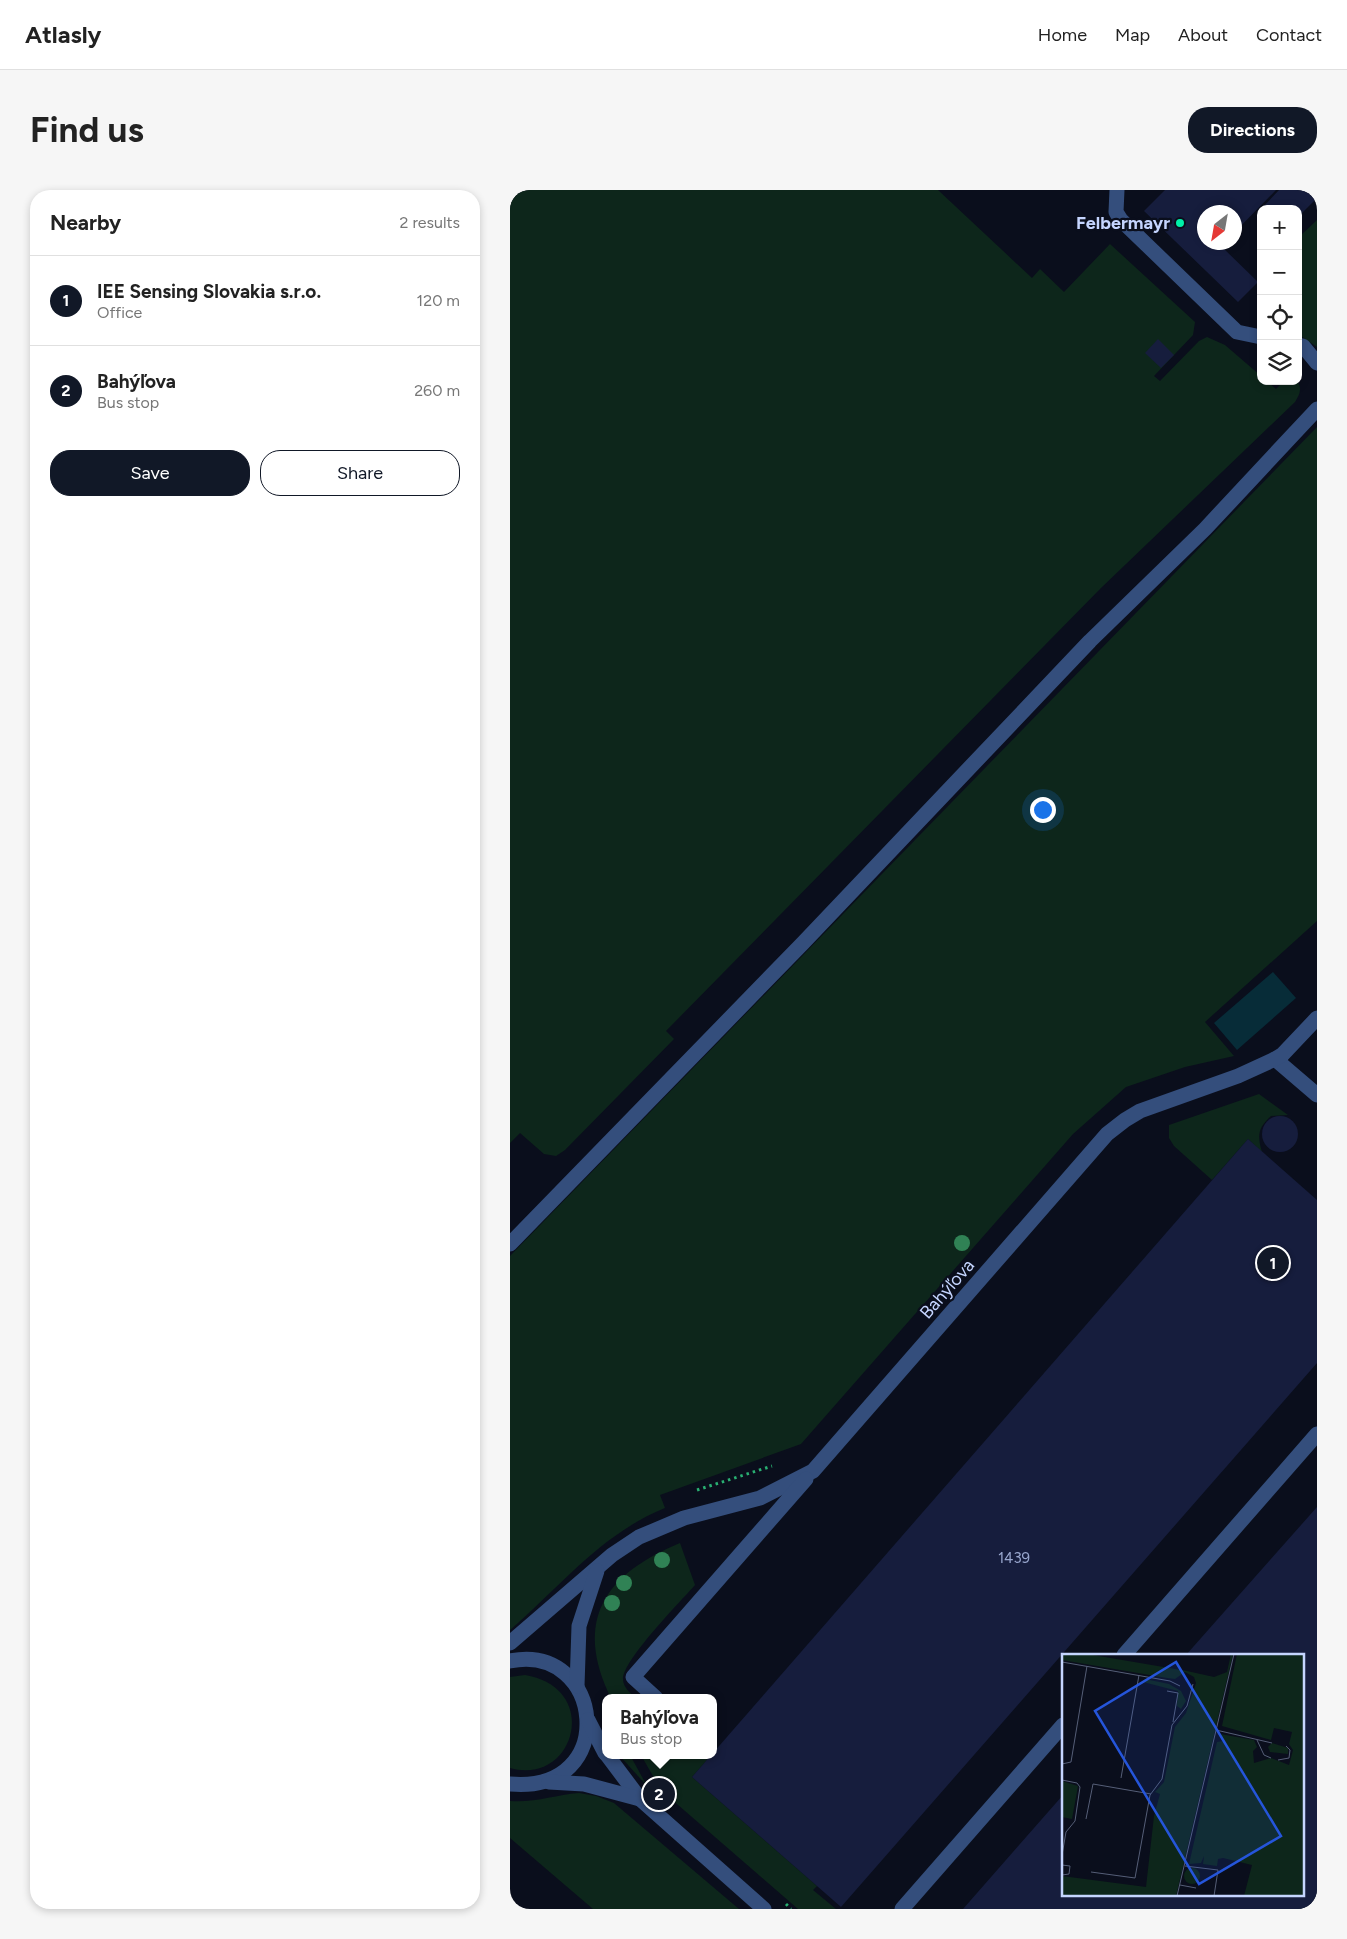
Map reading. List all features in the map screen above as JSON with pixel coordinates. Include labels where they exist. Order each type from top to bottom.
[{"type":"lane","points":[[1117,190],[1116,212],[1121,220],[1238,332],[1257,336]]},
{"type":"lane","points":[[1302,346],[1317,363]]},
{"type":"lane","points":[[512,1237],[810,936],[1090,641],[1205,528],[1317,409]]},
{"type":"lane","name":"Bahýľova","points":[[510,1643],[628,1544],[645,1534],[684,1518],[760,1498],[813,1471],[1107,1134],[1140,1111],[1238,1076],[1276,1059],[1317,1018]]},
{"type":"lane","points":[[1276,1059],[1317,1096]]},
{"type":"lane","points":[[1125,1654],[1317,1434]]},
{"type":"lane","points":[[651,1694],[633,1678],[813,1471]]},
{"type":"lane","points":[[577,1686],[579,1626],[597,1570]]},
{"type":"lane","points":[[510,1662],[521,1659],[542,1662],[562,1671],[577,1686],[585,1702],[588,1720],[586,1739],[578,1757],[565,1772],[548,1782]]},
{"type":"lane","points":[[588,1720],[602,1746]]},
{"type":"lane","points":[[902,1909],[1062,1726]]},
{"type":"lane","points":[[610,1759],[640,1799],[764,1909]]},
{"type":"lane","points":[[510,1784],[529,1786],[548,1782],[584,1784],[640,1799]]},
{"type":"green space","points":[[510,190],[938,190],[1032,278],[1040,269],[1064,292],[1110,244],[1195,322],[1193,335],[1154,376],[1160,381],[1199,341],[1207,337],[1225,345],[1257,373],[1257,385],[1272,385],[1276,389],[1280,385],[1299,385],[1299,394],[1295,402],[1101,588],[666,1031],[674,1039],[565,1150],[556,1156],[544,1154],[520,1133],[510,1143]]},
{"type":"green space","points":[[1317,220],[1317,347],[1302,337],[1302,234]]},
{"type":"green space","points":[[1317,427],[1317,921],[1205,1022],[1234,1056],[1185,1067],[1126,1087],[1073,1134],[801,1444],[660,1495],[665,1508],[642,1519],[601,1546],[510,1630],[510,1256]]},
{"type":"green space","points":[[1259,1094],[1288,1115],[1271,1116],[1263,1124],[1259,1136],[1262,1152],[1248,1139],[1212,1180],[1174,1146],[1169,1138],[1169,1125]]},
{"type":"green space","points":[[680,1543],[695,1585],[642,1645],[625,1670],[624,1685],[631,1694],[609,1694],[600,1670],[595,1645],[596,1623],[603,1603],[615,1585],[632,1569],[654,1555]]},
{"type":"green space","points":[[525,1675],[549,1683],[564,1698],[571,1715],[571,1733],[564,1750],[551,1763],[532,1770],[510,1768],[510,1677]]},
{"type":"green space","points":[[623,1759],[632,1759],[647,1786]]},
{"type":"green space","points":[[643,1759],[706,1759],[692,1777],[817,1886],[813,1890],[836,1909],[798,1909],[670,1798],[658,1785]]},
{"type":"green space","points":[[579,1793],[596,1796],[614,1803],[739,1909],[593,1909],[510,1838],[510,1801],[528,1801]]},
{"type":"water","points":[[1273,972],[1296,998],[1237,1050],[1214,1023]]},
{"type":"building","name":"Felbermayr","points":[[1165,190],[1276,190],[1261,205],[1257,205],[1257,209],[1242,225],[1242,205],[1197,205],[1197,250],[1225,250],[1257,283],[1238,302],[1144,211]]},
{"type":"building","points":[[1279,190],[1317,190],[1317,198],[1302,213],[1302,205],[1265,205]]},
{"type":"building","points":[[1158,339],[1174,355],[1161,368],[1145,353]]},
{"type":"building","points":[[1280,1116],[1287,1117],[1293,1121],[1297,1127],[1297,1141],[1293,1147],[1287,1151],[1280,1152],[1273,1151],[1267,1147],[1263,1141],[1262,1134],[1263,1127],[1267,1121],[1273,1117]]},
{"type":"building","points":[[1248,1139],[1317,1200],[1317,1363],[841,1907],[692,1777],[708,1759],[717,1759],[717,1748]]},
{"type":"building","points":[[1317,1507],[1317,1909],[963,1909],[1062,1796],[1062,1896],[1304,1896],[1304,1654],[1187,1654]]},
{"type":"place","name":"Felbermayr","points":[[1180,223]]},
{"type":"place","name":"IEE Sensing Slovakia s.r.o.","points":[[1273,1263]]},
{"type":"place","name":"Bahýľova","points":[[659,1794]]}]
